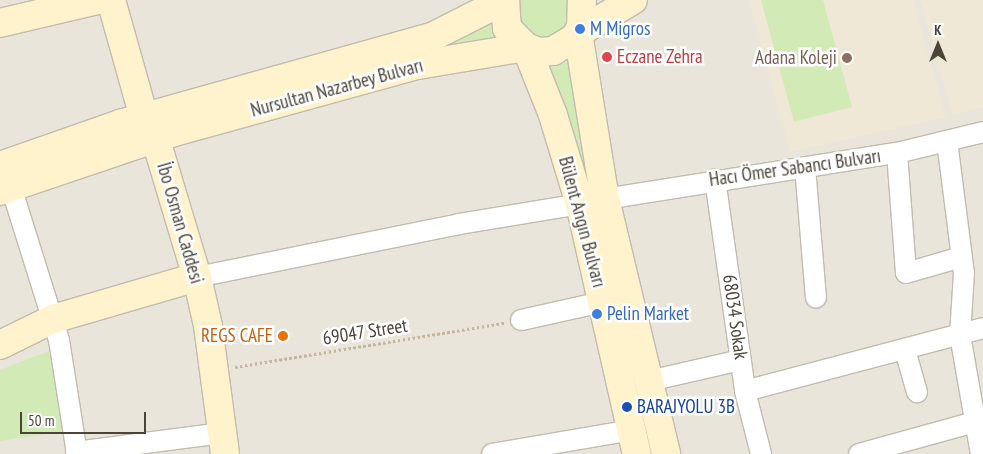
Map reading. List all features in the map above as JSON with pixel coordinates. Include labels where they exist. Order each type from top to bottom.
[{"type":"main road","points":[[0,23],[98,0]]},
{"type":"main road","name":"İbo Osman Caddesi","points":[[111,0],[146,128],[158,147],[197,276],[214,371],[224,444]]},
{"type":"main road","name":"Nursultan Nazarbey Bulvarı","points":[[146,128],[432,37],[505,0]]},
{"type":"main road","name":"Bülent Angın Bulvarı","points":[[505,0],[507,28],[526,47],[553,115],[592,201],[649,381],[666,454]]},
{"type":"main road","name":"Bülent Angın Bulvarı","points":[[582,0],[584,15],[578,33],[602,302],[634,442]]},
{"type":"main road","points":[[578,33],[633,0]]},
{"type":"main road","name":"Nursultan Nazarbey Bulvarı","points":[[146,128],[418,65],[526,47],[539,52],[553,51],[565,46],[578,33]]},
{"type":"main road","points":[[4,182],[146,128]]},
{"type":"main road","points":[[0,345],[53,319],[197,276]]},
{"type":"street","name":"Hacı Ömer Sabancı Bulvarı","points":[[197,276],[459,224],[716,179],[897,152],[983,132]]},
{"type":"street","points":[[947,141],[964,274],[960,335],[981,454]]},
{"type":"street","points":[[897,152],[906,273],[961,257]]},
{"type":"street","points":[[805,167],[816,298]]},
{"type":"street","name":"68034 Sokak","points":[[716,179],[745,391],[761,454]]},
{"type":"street","points":[[4,182],[59,340],[76,453],[224,444]]},
{"type":"street","points":[[521,320],[602,302]]},
{"type":"street","points":[[745,391],[983,328]]},
{"type":"street","points":[[905,350],[917,392]]},
{"type":"street","points":[[649,381],[741,360]]},
{"type":"street","points":[[859,454],[975,422]]},
{"type":"street","points":[[492,454],[634,442]]},
{"type":"path","name":"69047 Street","points":[[214,371],[521,320]]},
{"type":"shaded area","points":[[0,0],[983,0],[983,454],[0,454]]},
{"type":"shaded area","name":"Adana Koleji","points":[[749,0],[913,0],[946,117],[790,152]]},
{"type":"shaded area","points":[[920,0],[983,0],[983,107],[953,115]]},
{"type":"green space","points":[[520,0],[567,0],[569,19],[565,27],[552,37],[534,36],[521,25],[518,17]]},
{"type":"green space","points":[[761,0],[823,0],[852,107],[794,122]]},
{"type":"green space","points":[[489,21],[497,41],[435,53],[434,47]]},
{"type":"green space","points":[[573,60],[655,454],[649,454],[544,70]]},
{"type":"green space","points":[[54,349],[67,431],[0,441],[0,370]]},
{"type":"place","name":"M Migros","points":[[580,29]]},
{"type":"place","name":"Eczane Zehra","points":[[607,57]]},
{"type":"place","name":"Adana Koleji","points":[[847,58]]},
{"type":"place","name":"Pelin Market","points":[[597,314]]},
{"type":"place","name":"REGS CAFE","points":[[283,336]]},
{"type":"place","name":"BARAJYOLU 3B","points":[[627,407]]}]
